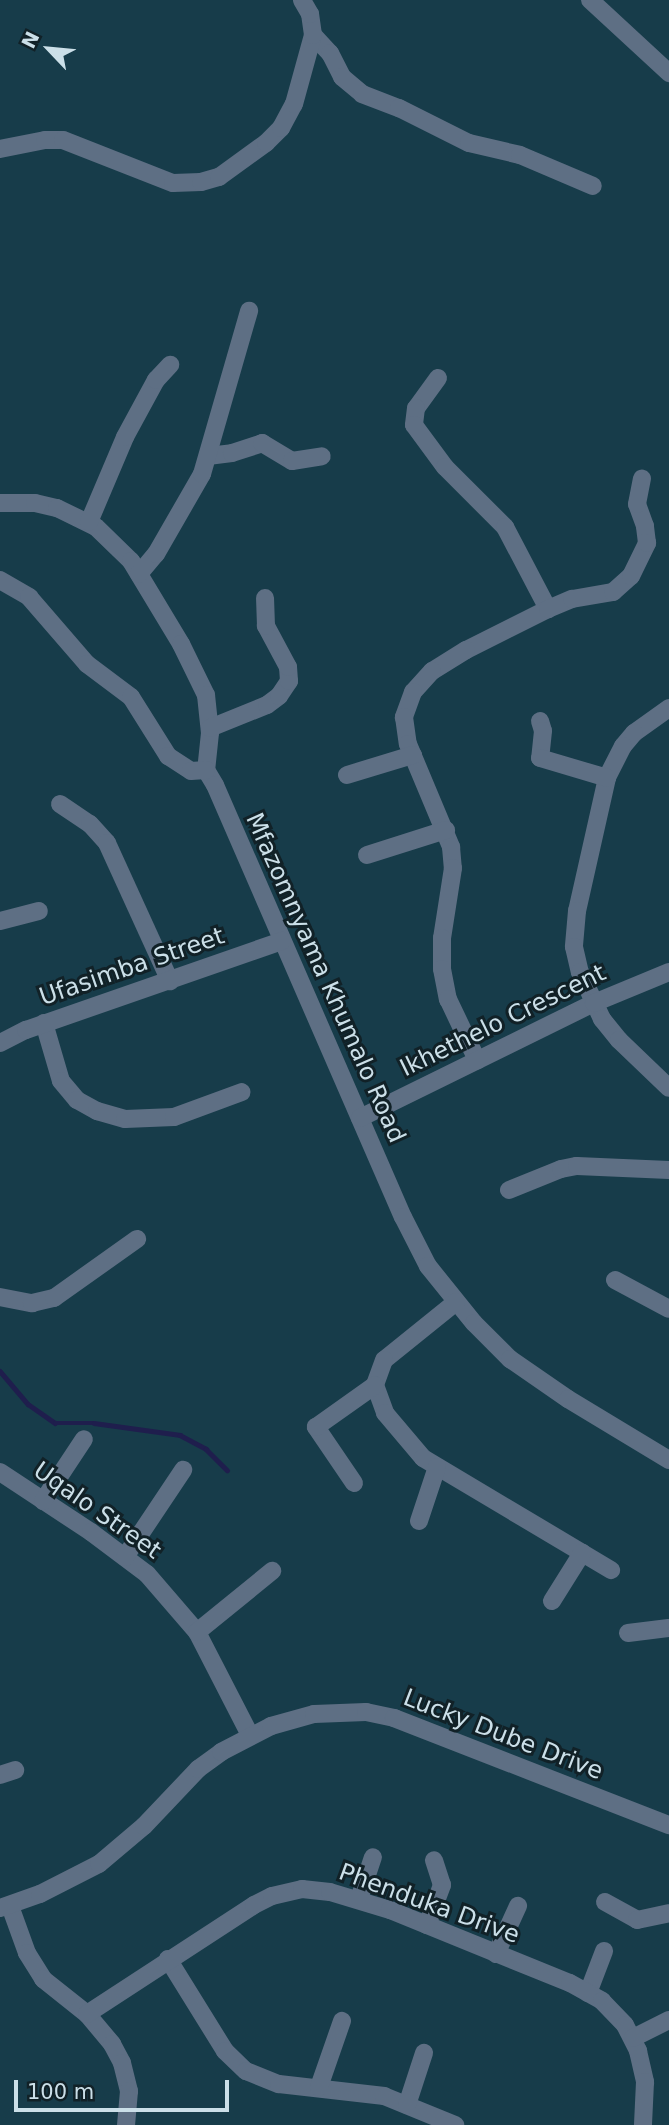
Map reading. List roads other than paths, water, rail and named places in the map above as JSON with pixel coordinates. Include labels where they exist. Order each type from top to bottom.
[{"type":"street","points":[[0,149],[45,140],[63,140],[173,183],[201,182],[219,177],[266,143],[287,118],[302,83],[313,35],[310,15],[302,0]]},
{"type":"street","points":[[590,0],[669,73]]},
{"type":"street","points":[[313,35],[330,53],[342,77],[362,94],[399,108],[468,143],[520,156],[593,186]]},
{"type":"street","points":[[139,574],[156,554],[196,487],[208,456],[249,311]]},
{"type":"street","points":[[89,522],[125,438],[156,380],[170,365]]},
{"type":"street","points":[[438,378],[416,408],[414,425],[445,467],[505,527],[548,609]]},
{"type":"street","points":[[208,456],[232,453],[262,443],[292,461],[322,456]]},
{"type":"street","points":[[477,1060],[449,999],[442,969],[442,938],[453,868],[446,830],[413,755],[403,725],[406,706],[413,692],[432,671],[466,650],[572,599],[613,592],[631,576],[647,542],[646,526],[637,503],[642,478]]},
{"type":"street","points":[[0,503],[35,503],[72,513],[89,522],[119,547],[139,574],[199,678],[206,695],[210,728],[206,771],[191,771],[168,756],[131,697],[87,664],[29,597],[0,580]]},
{"type":"street","points":[[210,728],[267,705],[279,696],[289,681],[288,667],[266,626],[265,598]]},
{"type":"street","points":[[669,708],[634,733],[623,746],[607,778],[575,929],[576,959],[594,1003],[609,1030],[669,1088]]},
{"type":"street","points":[[540,721],[543,730],[540,758],[607,778]]},
{"type":"street","points":[[347,775],[413,755]]},
{"type":"street","name":"Mfazomnyama Khumalo Road","points":[[206,771],[215,785],[360,1118],[428,1266],[456,1302],[510,1359],[535,1378],[669,1460]]},
{"type":"street","points":[[60,804],[90,824],[107,843],[170,981]]},
{"type":"street","points":[[366,855],[446,830]]},
{"type":"street","points":[[0,922],[39,911]]},
{"type":"street","name":"Ufasimba Street","points":[[0,1043],[44,1023],[282,941]]},
{"type":"street","name":"Ikhethelo Crescent","points":[[360,1118],[594,1003],[669,972]]},
{"type":"street","points":[[44,1023],[61,1081],[77,1100],[97,1111],[125,1119],[174,1117],[243,1092]]},
{"type":"street","points":[[509,1190],[552,1172],[577,1166],[669,1170]]},
{"type":"street","points":[[0,1297],[32,1303],[54,1298],[136,1239]]},
{"type":"street","points":[[615,1280],[669,1310]]},
{"type":"street","points":[[354,1483],[316,1427],[375,1385],[384,1360],[456,1302]]},
{"type":"street","points":[[375,1385],[386,1413],[415,1451],[437,1467],[611,1570]]},
{"type":"street","points":[[43,1501],[84,1439]]},
{"type":"street","points":[[419,1521],[437,1467]]},
{"type":"street","points":[[125,1557],[183,1470]]},
{"type":"street","name":"Uqalo Street","points":[[0,1472],[147,1574],[197,1632],[250,1735]]},
{"type":"street","points":[[552,1601],[582,1553]]},
{"type":"street","points":[[197,1632],[272,1571]]},
{"type":"street","points":[[628,1633],[669,1629]]},
{"type":"street","name":"Lucky Dube Drive","points":[[5,1907],[67,1882],[99,1864],[144,1826],[198,1769],[250,1735],[314,1714],[366,1712],[394,1718],[669,1825]]},
{"type":"street","points":[[359,1899],[373,1857]]},
{"type":"street","points":[[426,1925],[442,1885],[434,1860]]},
{"type":"street","name":"Phenduka Drive","points":[[87,2014],[238,1914],[272,1896],[302,1889],[359,1899],[588,1993],[614,2013],[633,2038],[645,2082],[643,2125]]},
{"type":"street","points":[[605,1902],[638,1920],[669,1913]]},
{"type":"street","points":[[496,1954],[518,1906]]},
{"type":"street","points":[[5,1907],[34,1967],[55,1991],[87,2014],[112,2044],[122,2063],[129,2091],[126,2125]]},
{"type":"street","points":[[588,1993],[604,1951]]},
{"type":"street","points":[[168,1959],[206,2024],[236,2063],[266,2080],[366,2092],[455,2125]]},
{"type":"street","points":[[319,2087],[342,2021]]},
{"type":"street","points":[[633,2038],[669,2021]]},
{"type":"street","points":[[407,2105],[424,2053]]},
{"type":"waterway","points":[[0,1371],[28,1404],[55,1423],[94,1423],[180,1435],[206,1449],[227,1470]]}]
